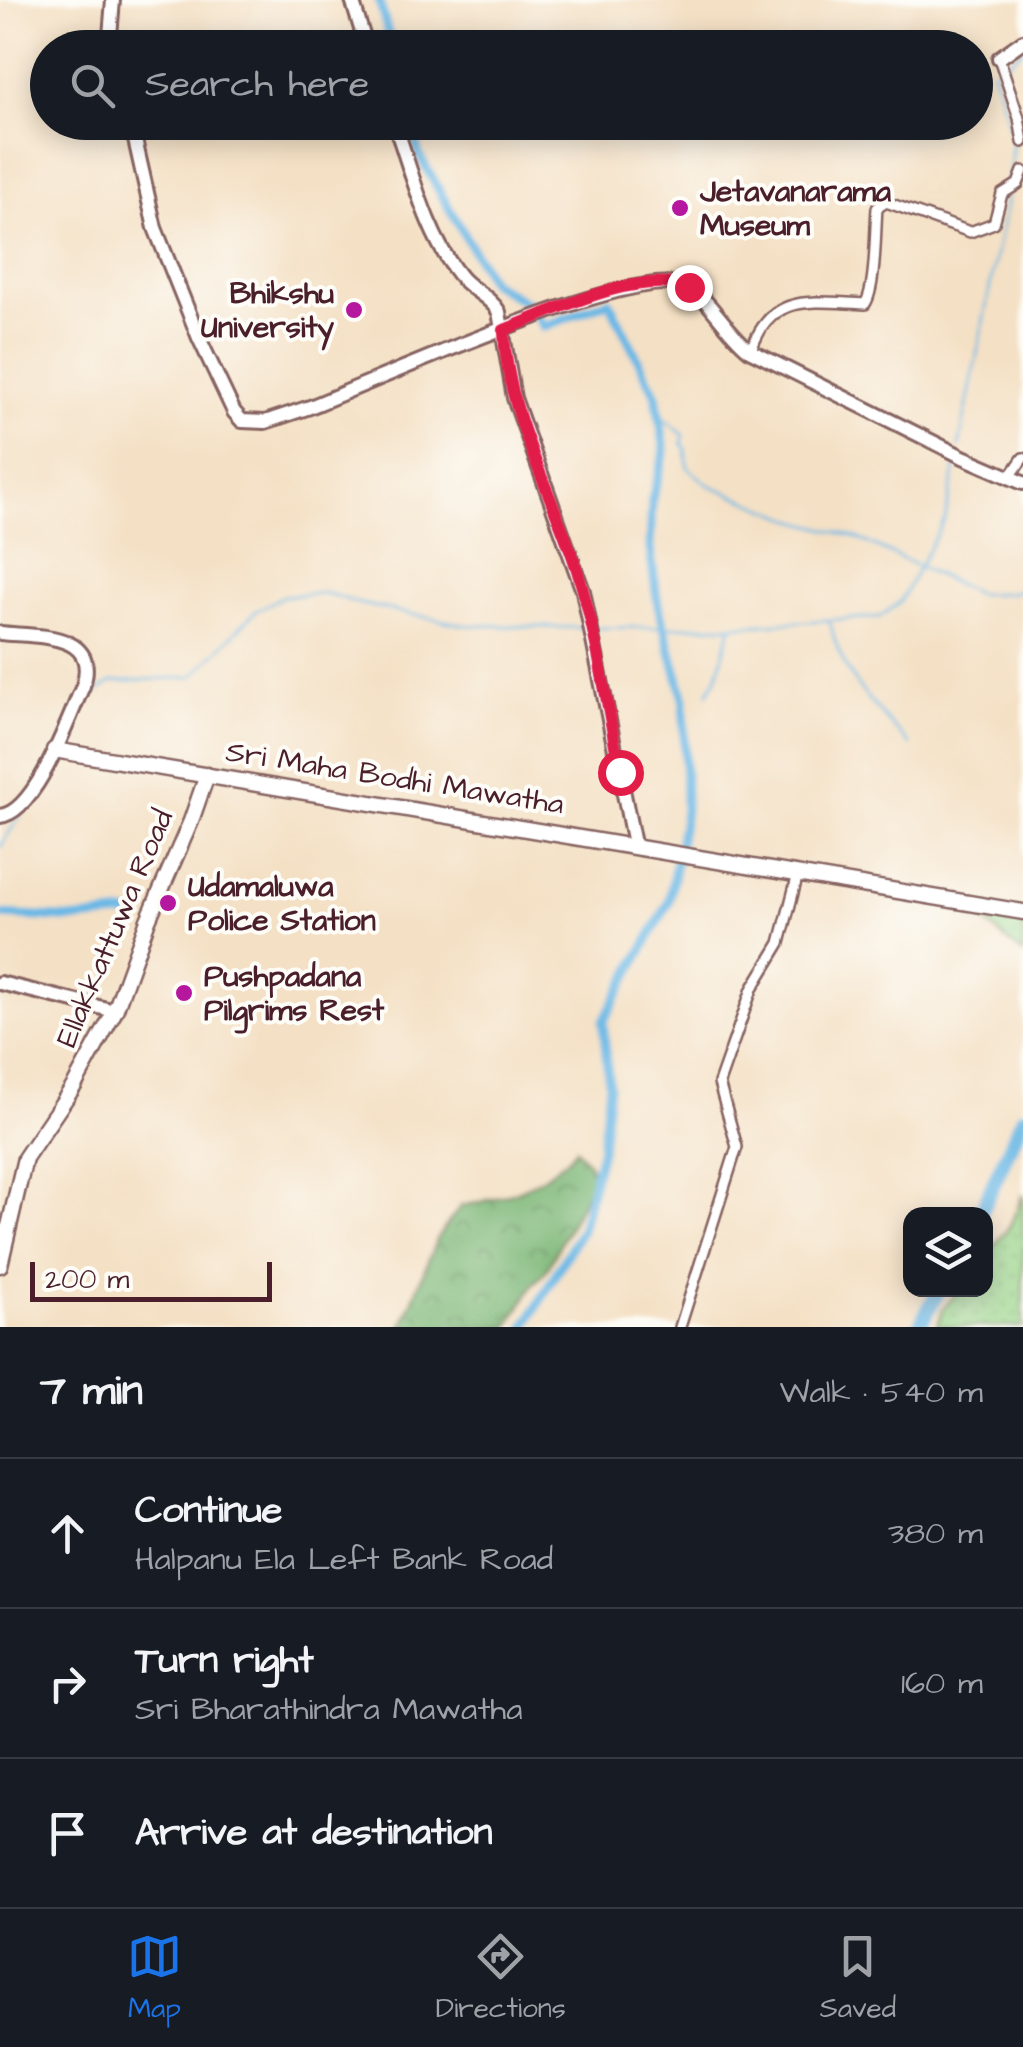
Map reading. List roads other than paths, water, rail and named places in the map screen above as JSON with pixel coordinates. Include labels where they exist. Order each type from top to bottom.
[{"type":"main road","points":[[111,30],[112,0]]},
{"type":"main road","points":[[352,0],[361,30]]},
{"type":"main road","points":[[999,58],[1023,41]]},
{"type":"main road","points":[[136,140],[155,228],[199,338],[234,412],[242,420],[265,422],[310,408],[542,315],[620,289],[672,282],[694,290],[751,352],[963,458],[1017,480]]},
{"type":"main road","points":[[401,140],[431,223],[458,274],[496,306],[509,328],[506,364],[514,398],[570,550],[589,618],[634,844]]},
{"type":"main road","points":[[0,634],[69,642],[77,646],[85,659],[83,686],[27,800],[15,812],[0,816]]},
{"type":"main road","name":"Sri Maha Bodhi Mawatha","points":[[54,750],[1023,912]]},
{"type":"main road","name":"Ellakkattuwa Road","points":[[0,1265],[25,1158],[74,1086],[115,1011],[207,774]]},
{"type":"main road","points":[[0,983],[115,1011]]},
{"type":"street","points":[[999,58],[1020,118],[1023,142]]},
{"type":"street","points":[[751,352],[763,324],[776,311],[800,302],[865,304],[873,284],[877,208],[886,202],[970,232],[994,223],[1002,194],[1018,184],[1023,171]]},
{"type":"street","points":[[1017,480],[1023,458]]},
{"type":"street","points":[[680,1327],[737,1147],[720,1084],[752,989],[780,943],[798,874]]},
{"type":"waterway","points":[[379,0],[387,30]]},
{"type":"waterway","points":[[1007,62],[1023,50]]},
{"type":"waterway","points":[[1000,66],[993,70],[1013,139],[1008,186]]},
{"type":"waterway","points":[[415,140],[419,155],[491,282],[530,305],[544,327],[609,301],[656,395],[665,451],[652,499],[650,548],[658,605],[684,699],[685,811],[669,902],[603,1022],[609,1086],[602,1147],[581,1230],[525,1327]]},
{"type":"waterway","points":[[959,447],[1008,194]]},
{"type":"waterway","points":[[659,415],[684,435],[688,468],[709,485],[797,521],[855,537],[978,594],[1023,589]]},
{"type":"waterway","points":[[598,628],[731,626],[880,617],[900,602],[945,519],[957,459]]},
{"type":"waterway","points":[[81,704],[111,682],[192,677],[256,611],[283,596],[325,593],[464,625],[585,628]]},
{"type":"waterway","points":[[830,622],[851,675],[910,745]]},
{"type":"waterway","points":[[707,694],[717,677],[731,627]]},
{"type":"waterway","points":[[48,776],[59,757]]},
{"type":"waterway","points":[[0,847],[23,811]]},
{"type":"waterway","points":[[0,915],[137,917]]},
{"type":"waterway","points":[[983,1207],[1023,1117]]},
{"type":"waterway","points":[[919,1327],[935,1297]]},
{"type":"place","name":"Jetavanarama Museum","points":[[680,208]]},
{"type":"place","name":"Bhikshu University","points":[[354,310]]},
{"type":"place","name":"Udamaluwa Police Station","points":[[168,903]]},
{"type":"place","name":"Pushpadana Pilgrims Rest","points":[[184,993]]}]
